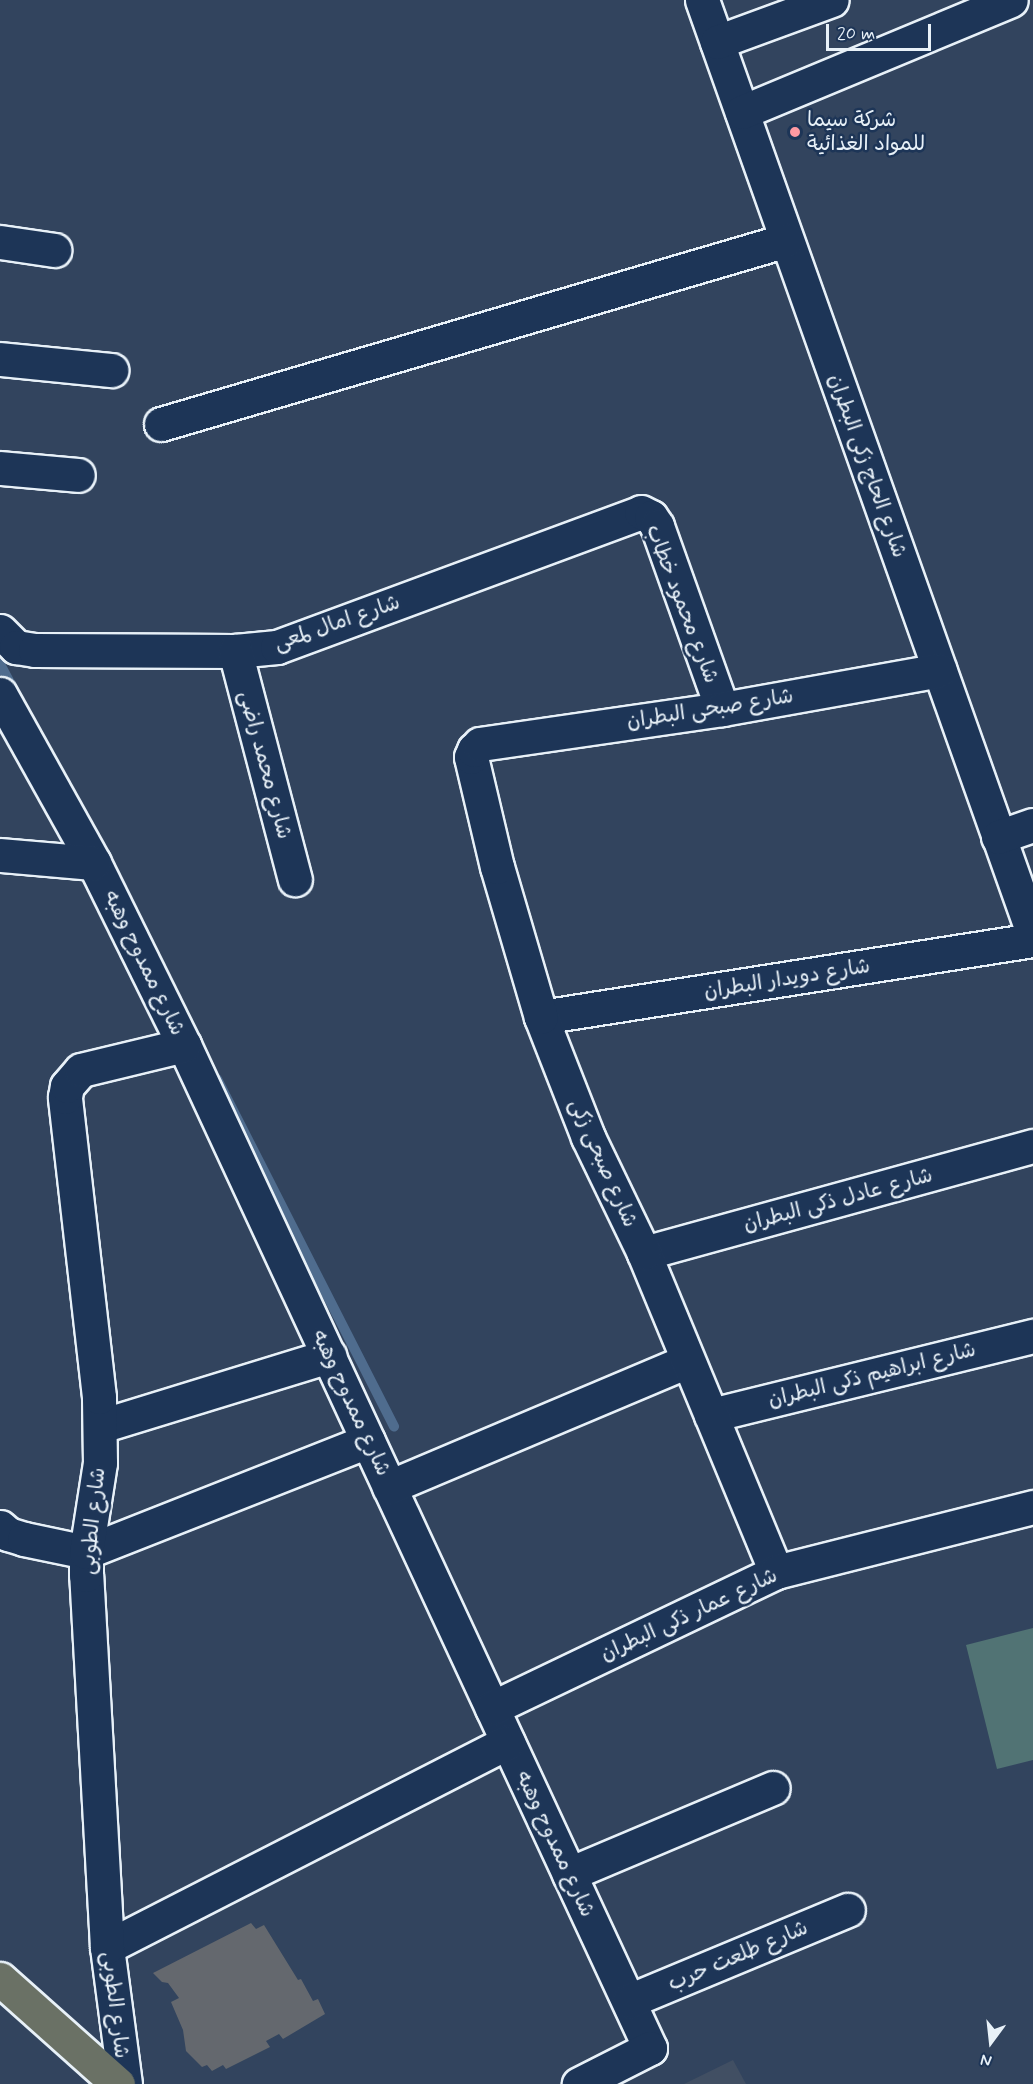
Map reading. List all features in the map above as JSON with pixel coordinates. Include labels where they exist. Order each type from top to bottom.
[{"type":"main road","points":[[0,1979],[118,2084]]},
{"type":"street","name":"شارع الحاج زكى البطران","points":[[702,0],[1033,933]]},
{"type":"street","points":[[717,42],[832,0]]},
{"type":"street","points":[[742,112],[1011,0]]},
{"type":"street","points":[[161,424],[787,240]]},
{"type":"street","points":[[0,242],[54,250]]},
{"type":"street","points":[[0,359],[111,370]]},
{"type":"street","points":[[0,468],[78,475]]},
{"type":"street","name":"شارع محمود خطاب","points":[[631,516],[642,512],[651,517],[657,526],[722,709]]},
{"type":"street","name":"شارع امال لمعى","points":[[0,631],[8,642],[25,650],[235,651],[277,647],[631,516]]},
{"type":"street","name":"شارع محمد راضى","points":[[235,651],[296,879]]},
{"type":"street","name":"شارع صبحى البطران","points":[[480,744],[722,709],[940,670]]},
{"type":"street","name":"شارع ممدوح وهبه","points":[[0,694],[94,863],[184,1045],[650,2048],[579,2084]]},
{"type":"street","name":"شارع صبحى زكى","points":[[480,744],[471,758],[472,766],[502,889],[541,1017],[588,1137],[644,1253],[776,1572]]},
{"type":"street","points":[[998,837],[1033,825]]},
{"type":"street","points":[[0,855],[94,863]]},
{"type":"street","name":"شارع دويدار البطران","points":[[541,1017],[1033,940]]},
{"type":"street","name":"شارع الطوبى","points":[[125,2084],[107,1947],[86,1552],[100,1463],[101,1426],[64,1097],[67,1086],[81,1070],[184,1045]]},
{"type":"street","name":"شارع عادل ذكى البطران","points":[[644,1253],[1033,1146]]},
{"type":"street","name":"شارع ابراهيم ذكى البطران","points":[[711,1415],[1033,1336]]},
{"type":"street","points":[[101,1426],[329,1356]]},
{"type":"street","points":[[389,1487],[688,1361]]},
{"type":"street","points":[[0,1527],[8,1534],[24,1539],[86,1552],[368,1441]]},
{"type":"street","name":"شارع عمار ذكى البطران","points":[[492,1708],[776,1572],[1033,1507]]},
{"type":"street","points":[[107,1947],[508,1742]]},
{"type":"street","points":[[569,1874],[773,1788]]},
{"type":"street","name":"شارع طلعت حرب","points":[[629,2001],[848,1910]]},
{"type":"shaded area","points":[[733,2060],[746,2084],[684,2084]]},
{"type":"green space","points":[[1033,1628],[1033,1760],[997,1769],[966,1645]]},
{"type":"building","points":[[251,1923],[256,1929],[264,1925],[298,1980],[301,1979],[313,2001],[318,1999],[325,2014],[283,2039],[279,2034],[266,2041],[270,2047],[226,2069],[223,2065],[212,2071],[207,2065],[202,2067],[186,2051],[183,2030],[171,2002],[179,1998],[168,1983],[162,1982],[153,1973]]},
{"type":"waterway","points":[[0,664],[14,690]]},
{"type":"waterway","points":[[217,1079],[394,1426]]},
{"type":"place","name":"شركة سيما للمواد الغذائية","points":[[795,132]]}]
